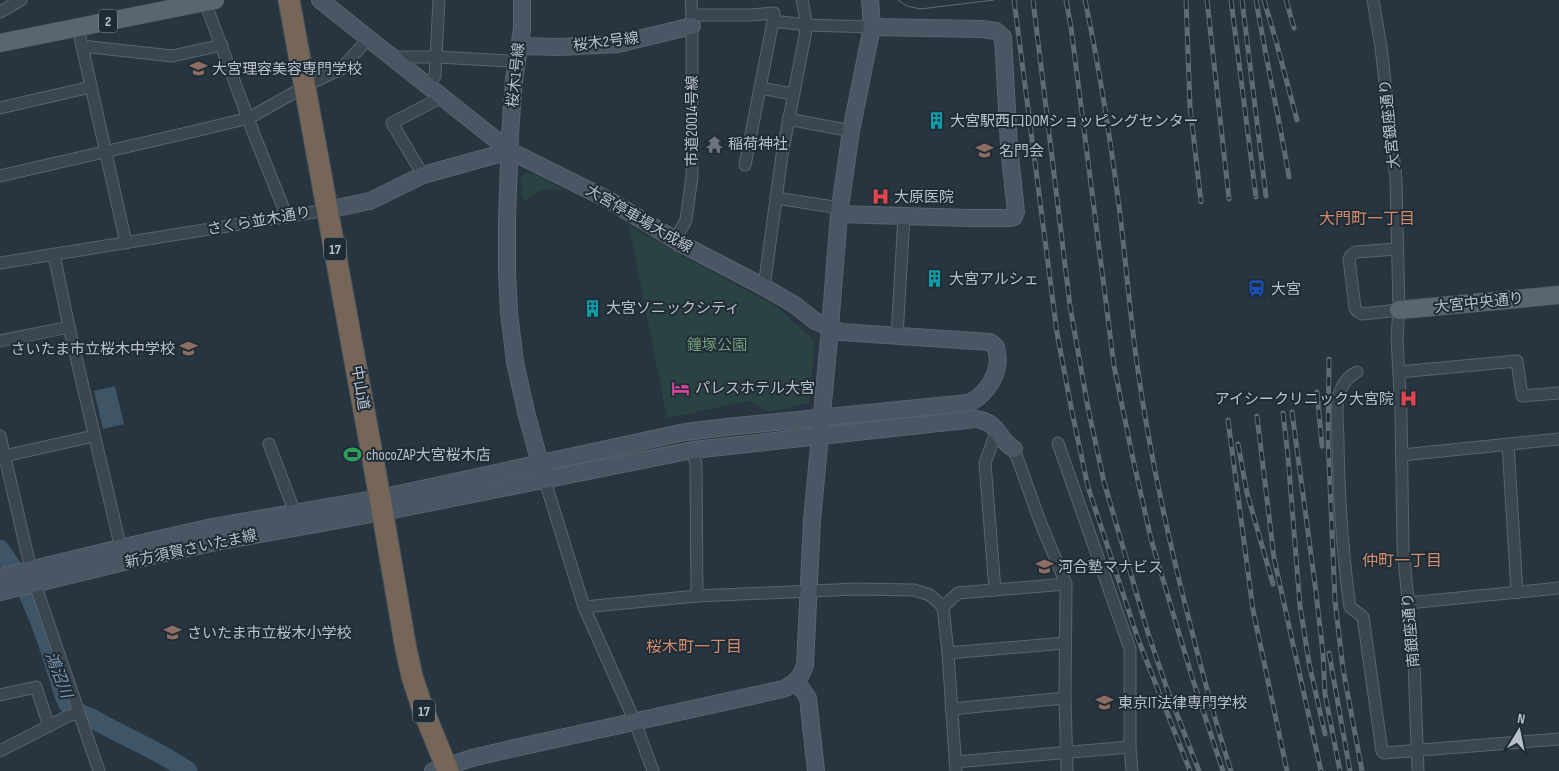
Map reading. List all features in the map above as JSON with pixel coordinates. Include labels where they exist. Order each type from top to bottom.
[{"type":"highway","name":"中山道","points":[[289,0],[382,505],[406,649],[412,676],[442,770]]},
{"type":"main road","name":"2","points":[[0,43],[210,1]]},
{"type":"main road","name":"大宮中央通り","points":[[1400,310],[1559,295]]},
{"type":"street","points":[[0,12],[21,0]]},
{"type":"street","name":"大宮停車場大成線","points":[[320,0],[510,150],[607,199],[675,240],[764,287],[795,305],[815,321],[836,330],[982,341],[990,342],[996,347],[998,366],[981,396],[975,401],[959,405],[822,418]]},
{"type":"street","points":[[427,86],[435,76],[439,0]]},
{"type":"street","name":"桜木1号線","points":[[522,0],[522,29],[514,80],[507,219],[509,312],[515,362],[527,416],[545,481]]},
{"type":"street","name":"市道20014号線","points":[[675,240],[686,220],[692,176],[691,0]]},
{"type":"street","points":[[764,287],[788,119],[807,25],[802,0]]},
{"type":"street","points":[[442,770],[506,750],[783,689],[797,682],[802,674],[805,665],[812,521],[820,436],[836,330],[840,211],[851,131],[872,27],[870,0]]},
{"type":"street","name":"大宮銀座通り","points":[[1373,0],[1381,47],[1394,159],[1400,310]]},
{"type":"street","points":[[210,1],[222,45],[288,217]]},
{"type":"street","points":[[692,21],[774,13],[745,165]]},
{"type":"street","name":"桜木2号線","points":[[519,46],[558,48],[618,44],[692,21]]},
{"type":"street","points":[[773,21],[807,25],[982,29],[996,31],[1003,37],[1009,146],[1016,212],[1011,218],[904,216],[840,211],[776,198]]},
{"type":"street","points":[[78,28],[126,243]]},
{"type":"street","points":[[0,176],[249,118],[341,69],[368,39]]},
{"type":"street","points":[[82,46],[172,56],[222,45]]},
{"type":"street","points":[[391,57],[509,60]]},
{"type":"street","points":[[0,108],[91,87]]},
{"type":"street","points":[[760,88],[793,94]]},
{"type":"street","points":[[423,175],[392,123],[442,97]]},
{"type":"street","points":[[788,119],[851,131]]},
{"type":"street","name":"さくら並木通り","points":[[0,264],[288,217],[370,201],[423,175],[510,150]]},
{"type":"street","points":[[897,336],[904,216]]},
{"type":"street","points":[[1397,249],[1356,252],[1349,259],[1355,308],[1358,312],[1362,314],[1400,310]]},
{"type":"street","points":[[54,255],[122,555]]},
{"type":"street","name":"南銀座通り","points":[[1400,310],[1397,337],[1402,455],[1403,548],[1414,663],[1418,771]]},
{"type":"street","points":[[0,341],[69,327]]},
{"type":"street","points":[[1399,370],[1517,361],[1522,396],[1559,393]]},
{"type":"street","points":[[1357,372],[1350,375],[1338,396],[1338,450],[1342,532],[1350,607],[1363,617],[1382,751],[1384,753],[1559,739]]},
{"type":"street","points":[[382,505],[540,464],[685,432],[822,418]]},
{"type":"street","points":[[382,505],[545,481],[693,450],[975,420],[987,422],[997,430],[1014,450],[1041,524],[1066,584],[1064,698],[1067,771]]},
{"type":"street","points":[[995,590],[985,463],[997,430]]},
{"type":"street","points":[[0,436],[2,456],[31,577],[76,714],[99,771]]},
{"type":"street","points":[[2,456],[94,436]]},
{"type":"street","points":[[1402,455],[1559,439]]},
{"type":"street","points":[[268,444],[295,513]]},
{"type":"street","points":[[1058,444],[1130,649],[1130,747],[1132,771]]},
{"type":"street","points":[[1508,444],[1517,592]]},
{"type":"street","points":[[693,450],[696,465],[697,596]]},
{"type":"street","points":[[545,481],[584,608],[635,722],[653,771]]},
{"type":"street","name":"新方須賀さいたま線","points":[[5,584],[122,555],[212,527],[295,513],[382,505]]},
{"type":"street","name":"新方須賀さいたま線","points":[[122,555],[257,534],[382,505]]},
{"type":"street","points":[[943,607],[958,593],[1066,584]]},
{"type":"street","points":[[1408,603],[1559,588]]},
{"type":"street","points":[[584,608],[697,596],[856,589],[914,590],[930,595],[943,607],[956,766],[1067,752],[1130,747]]},
{"type":"street","points":[[948,653],[1064,643]]},
{"type":"street","points":[[797,682],[808,698],[816,771]]},
{"type":"street","points":[[0,695],[36,687],[49,726]]},
{"type":"street","points":[[951,709],[1064,698]]},
{"type":"street","points":[[0,752],[76,714]]},
{"type":"green space","points":[[527,173],[542,178],[566,191],[555,189],[541,191],[527,201],[521,195],[520,177]]},
{"type":"green space","name":"鐘塚公園","points":[[629,226],[777,307],[815,341],[809,403],[770,412],[749,401],[667,418]]},
{"type":"water","points":[[115,386],[124,424],[103,429],[94,391]]},
{"type":"waterway","name":"鴻沼川","points":[[0,549],[23,584],[33,606],[63,692],[71,708],[166,757],[188,771]]},
{"type":"tram line","points":[[898,0],[907,6],[920,9],[994,0]]},
{"type":"railway","points":[[1014,0],[1057,333],[1088,487],[1138,639],[1190,771]]},
{"type":"railway","points":[[1033,0],[1070,306],[1088,408],[1104,482],[1148,633],[1199,771]]},
{"type":"railway","points":[[1066,0],[1114,366],[1151,539],[1192,677],[1223,771]]},
{"type":"railway","points":[[1085,0],[1109,134],[1141,394],[1152,454],[1185,604],[1212,709],[1231,771]]},
{"type":"railway","points":[[1186,0],[1190,106],[1201,202]]},
{"type":"railway","points":[[1207,0],[1229,199]]},
{"type":"railway","points":[[1231,0],[1256,197]]},
{"type":"railway","points":[[1242,0],[1266,196]]},
{"type":"railway","points":[[1256,0],[1289,177]]},
{"type":"railway","points":[[1264,0],[1297,120]]},
{"type":"railway","points":[[1286,0],[1294,28]]},
{"type":"railway","points":[[1329,359],[1328,439],[1335,601],[1343,669],[1362,771]]},
{"type":"railway","points":[[1317,392],[1322,446]]},
{"type":"railway","points":[[1292,412],[1316,592],[1323,654],[1325,694],[1340,771]]},
{"type":"railway","points":[[1283,413],[1300,606],[1309,663],[1325,734]]},
{"type":"railway","points":[[1257,416],[1274,558],[1321,771]]},
{"type":"railway","points":[[1228,420],[1253,610],[1287,771]]},
{"type":"railway","points":[[1238,444],[1247,493],[1273,584]]},
{"type":"railway","points":[[1329,653],[1350,771]]},
{"type":"place","name":"大宮理容美容専門学校","points":[[198,69]]},
{"type":"place","name":"大宮駅西口DOMショッピングセンター","points":[[936,121]]},
{"type":"place","name":"稲荷神社","points":[[714,144]]},
{"type":"place","name":"名門会","points":[[985,151]]},
{"type":"place","name":"大原医院","points":[[880,197]]},
{"type":"place","name":"大宮アルシェ","points":[[935,279]]},
{"type":"place","name":"大宮","points":[[1257,289]]},
{"type":"place","name":"大宮ソニックシティ","points":[[592,308]]},
{"type":"place","name":"さいたま市立桜木中学校","points":[[189,349]]},
{"type":"place","name":"パレスホテル大宮","points":[[681,388]]},
{"type":"place","name":"アイシークリニック大宮院","points":[[1408,399]]},
{"type":"place","name":"chocoZAP大宮桜木店","points":[[352,455]]},
{"type":"place","name":"河合塾マナビス","points":[[1044,567]]},
{"type":"place","name":"さいたま市立桜木小学校","points":[[173,633]]},
{"type":"place","name":"東京IT法律専門学校","points":[[1104,703]]},
{"type":"district","name":"大門町一丁目","points":[[1367,219]]},
{"type":"district","name":"仲町一丁目","points":[[1402,561]]},
{"type":"district","name":"桜木町一丁目","points":[[694,647]]}]
